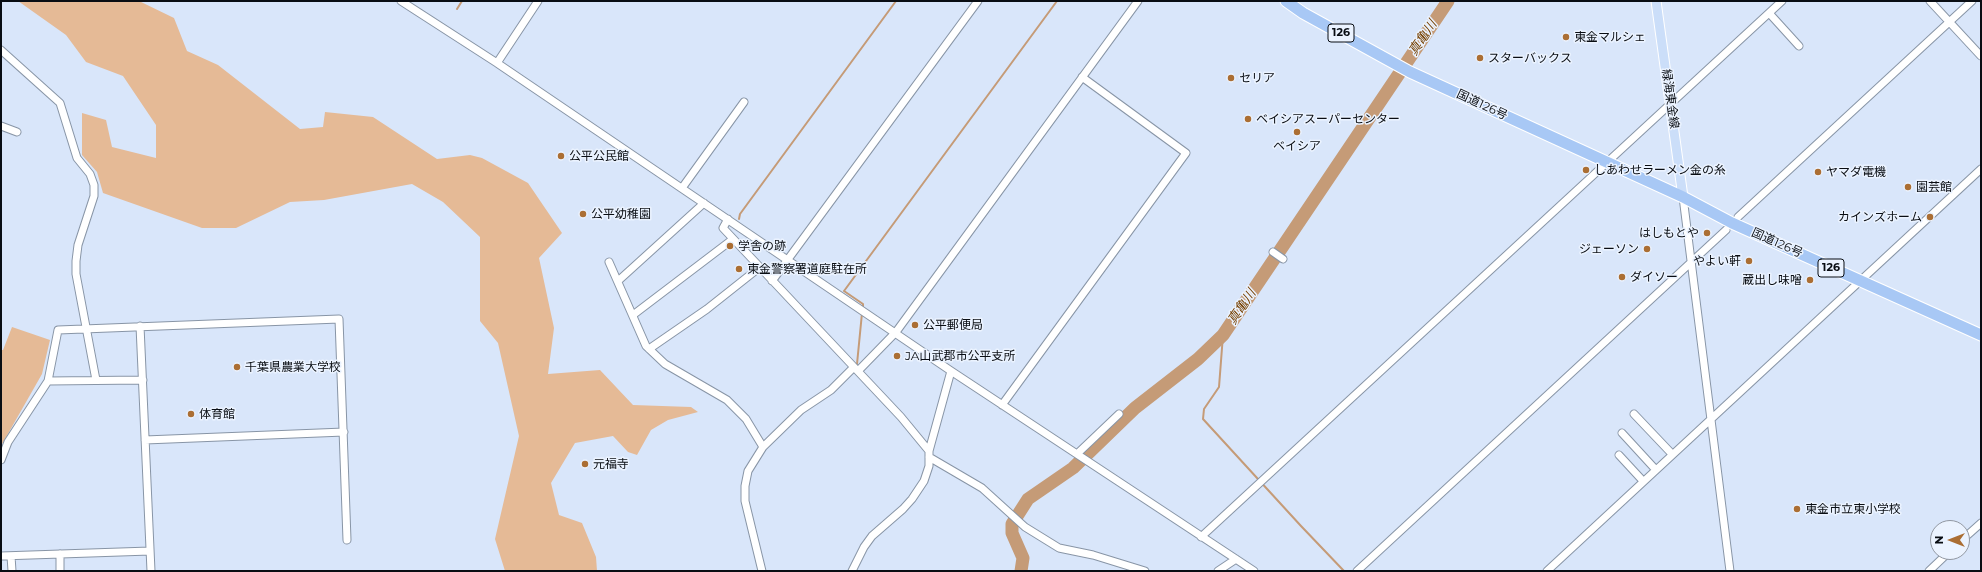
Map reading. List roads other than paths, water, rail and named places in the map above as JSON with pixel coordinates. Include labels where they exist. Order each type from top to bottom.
[{"type":"highway","name":"国道126号","points":[[1286,1],[1303,13],[1410,72],[1683,197],[1732,223],[1981,328]]},
{"type":"highway","name":"国道126号","points":[[1683,197],[1738,217],[1981,335]]},
{"type":"main road","name":"緑海東金線","points":[[1656,1],[1683,197]]},
{"type":"street","points":[[401,1],[497,63],[1002,405],[1254,571]]},
{"type":"street","points":[[497,63],[538,1]]},
{"type":"street","points":[[772,280],[978,1]]},
{"type":"street","points":[[762,571],[745,501],[745,486],[748,471],[763,447],[801,410],[831,390],[896,332],[1138,1]]},
{"type":"street","points":[[1201,537],[1782,1]]},
{"type":"street","points":[[1930,1],[1981,56]]},
{"type":"street","points":[[1738,217],[1972,1]]},
{"type":"street","points":[[1769,13],[1799,46]]},
{"type":"street","points":[[1,50],[60,103],[77,158],[90,174],[94,185],[94,196],[78,245],[76,274],[96,380]]},
{"type":"street","points":[[1002,405],[1186,153],[1082,77]]},
{"type":"street","points":[[682,188],[744,102]]},
{"type":"street","points":[[1,126],[17,132]]},
{"type":"street","points":[[1547,571],[1981,169]]},
{"type":"street","points":[[1683,197],[1730,571]]},
{"type":"street","points":[[618,281],[704,203]]},
{"type":"street","points":[[728,219],[723,228],[901,417],[929,454],[982,488],[1025,527],[1059,548],[1093,555],[1145,571]]},
{"type":"street","points":[[1357,571],[1726,230]]},
{"type":"street","points":[[633,315],[733,239]]},
{"type":"street","points":[[1273,252],[1283,259]]},
{"type":"street","points":[[609,262],[649,349],[665,364],[727,400],[746,419],[763,447]]},
{"type":"street","points":[[649,349],[706,309],[760,267]]},
{"type":"street","points":[[1,460],[8,442],[48,381],[58,330],[339,319],[348,540]]},
{"type":"street","points":[[140,326],[151,571]]},
{"type":"street","points":[[852,571],[864,547],[872,536],[903,509],[924,481],[929,454],[952,371]]},
{"type":"street","points":[[48,381],[143,380]]},
{"type":"street","points":[[1078,454],[1119,414]]},
{"type":"street","points":[[1634,414],[1672,454]]},
{"type":"street","points":[[145,440],[344,432]]},
{"type":"street","points":[[1622,433],[1656,470]]},
{"type":"street","points":[[1619,455],[1643,481]]},
{"type":"street","points":[[1970,532],[1981,522]]},
{"type":"street","points":[[1,556],[150,551]]},
{"type":"street","points":[[60,554],[60,571]]},
{"type":"street","points":[[11,556],[12,571]]},
{"type":"street","points":[[1218,571],[1236,559]]},
{"type":"street","points":[[1929,571],[1941,560]]},
{"type":"waterway","points":[[457,9],[462,1]]},
{"type":"waterway","points":[[739,219],[740,214],[896,1]]},
{"type":"waterway","points":[[863,309],[863,304],[844,291],[1057,1]]},
{"type":"waterway","name":"真亀川","points":[[1021,571],[1023,558],[1012,533],[1012,524],[1028,499],[1073,468],[1135,408],[1198,359],[1223,335],[1448,1]]},
{"type":"waterway","points":[[857,364],[862,313]]},
{"type":"waterway","points":[[1223,335],[1219,387],[1204,409],[1203,419],[1344,571]]},
{"type":"place","name":"東金マルシェ","points":[[1566,37]]},
{"type":"place","name":"スターバックス","points":[[1480,58]]},
{"type":"place","name":"セリア","points":[[1231,78]]},
{"type":"place","name":"ベイシアスーパーセンター","points":[[1248,119]]},
{"type":"place","name":"ベイシア","points":[[1297,132]]},
{"type":"place","name":"公平公民館","points":[[561,156]]},
{"type":"place","name":"しあわせラーメン金の糸","points":[[1586,170]]},
{"type":"place","name":"ヤマダ電機","points":[[1818,172]]},
{"type":"place","name":"園芸館","points":[[1908,187]]},
{"type":"place","name":"公平幼稚園","points":[[583,214]]},
{"type":"place","name":"カインズホーム","points":[[1930,217]]},
{"type":"place","name":"はしもとや","points":[[1707,233]]},
{"type":"place","name":"学舎の跡","points":[[730,246]]},
{"type":"place","name":"ジェーソン","points":[[1647,249]]},
{"type":"place","name":"やよい軒","points":[[1749,261]]},
{"type":"place","name":"東金警察署道庭駐在所","points":[[739,269]]},
{"type":"place","name":"ダイソー","points":[[1622,277]]},
{"type":"place","name":"蔵出し味噌","points":[[1810,280]]},
{"type":"place","name":"公平郵便局","points":[[915,325]]},
{"type":"place","name":"JA山武郡市公平支所","points":[[897,356]]},
{"type":"place","name":"千葉県農業大学校","points":[[237,367]]},
{"type":"place","name":"体育館","points":[[191,414]]},
{"type":"place","name":"元福寺","points":[[585,464]]},
{"type":"place","name":"東金市立東小学校","points":[[1797,509]]}]
